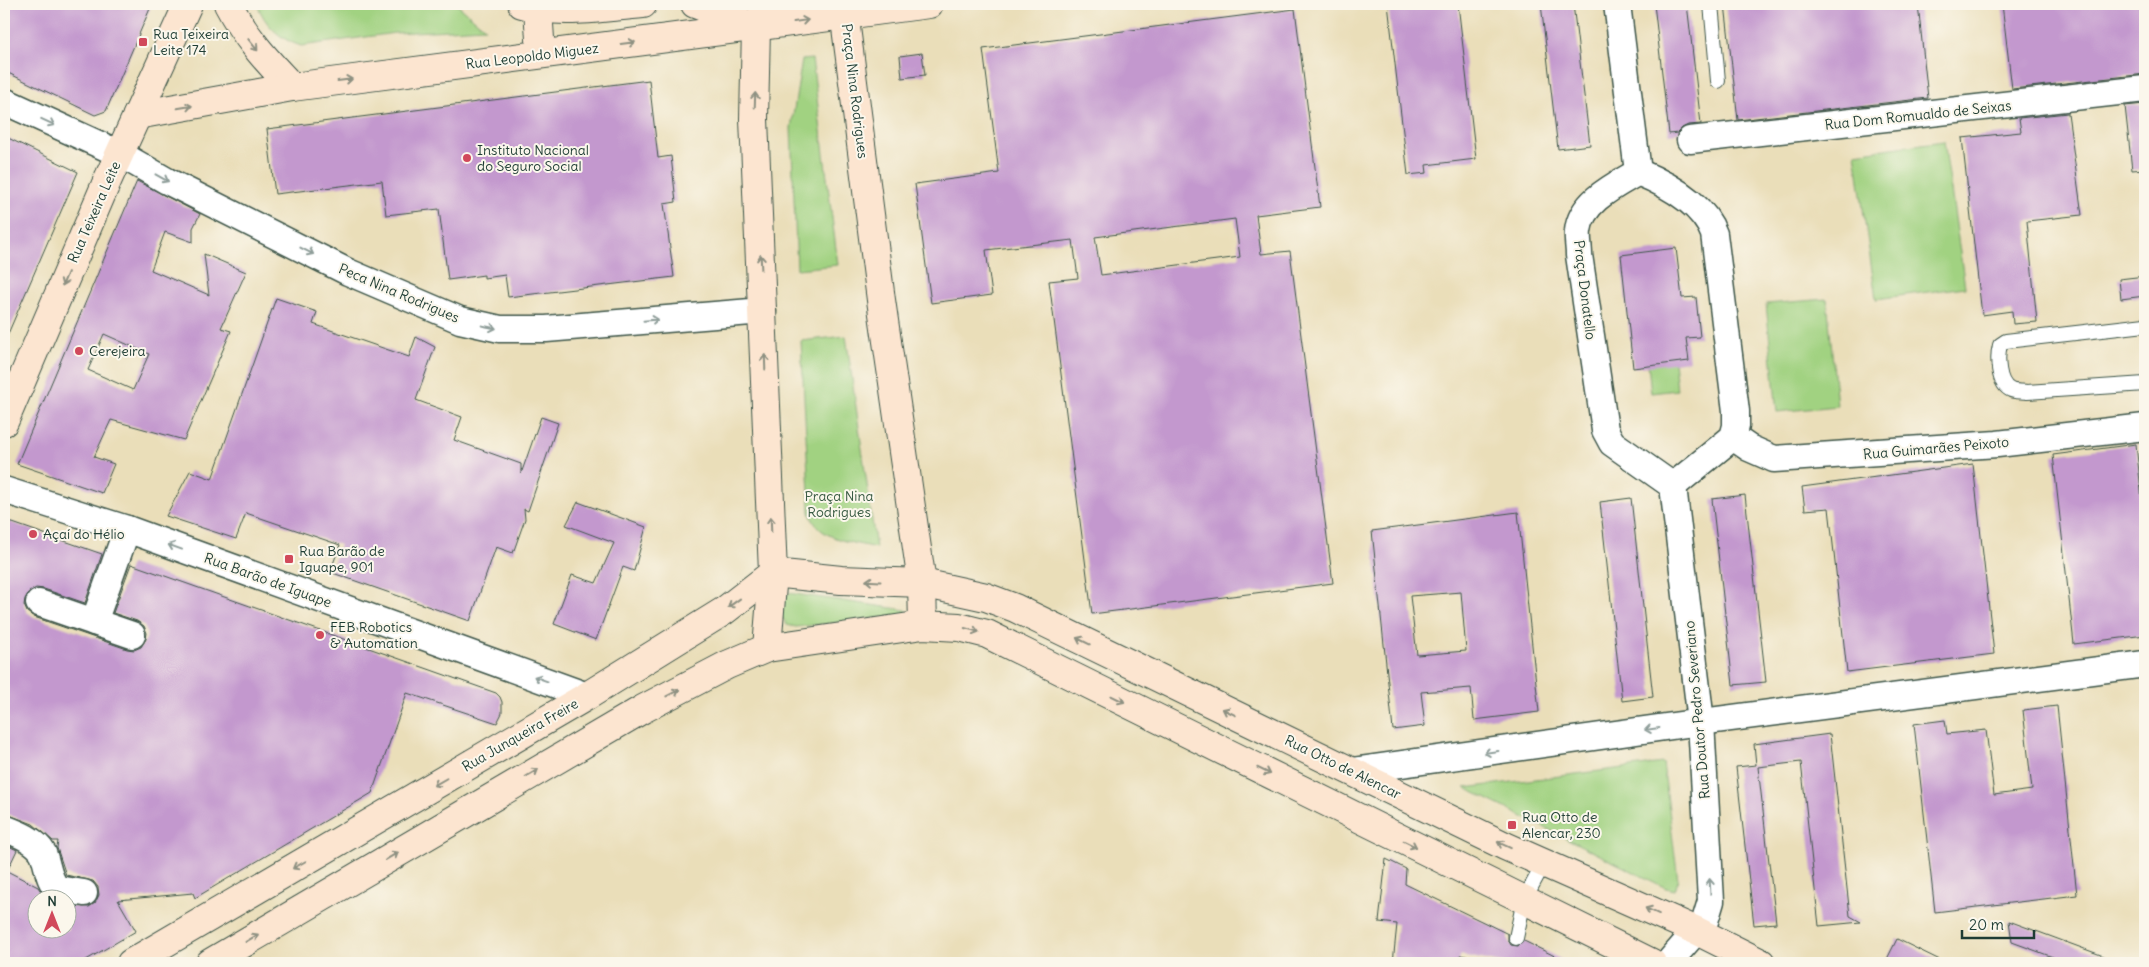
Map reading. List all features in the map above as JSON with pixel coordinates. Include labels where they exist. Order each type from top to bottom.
[{"type":"main road","name":"Rua Teixeira Leite","points":[[4,422],[137,115],[188,4]]},
{"type":"main road","points":[[228,4],[239,26],[255,48],[292,87]]},
{"type":"main road","points":[[541,54],[530,6],[566,10],[643,4]]},
{"type":"main road","points":[[695,4],[762,16],[754,119],[773,573],[767,648]]},
{"type":"main road","name":"Rua Leopoldo Miguez","points":[[137,115],[292,87],[541,54],[762,16],[930,4]]},
{"type":"main road","name":"Praça Nina Rodrigues","points":[[844,9],[881,300],[922,583]]},
{"type":"main road","points":[[773,573],[840,580],[922,583],[924,625]]},
{"type":"main road","name":"Rua Junqueira Freire","points":[[131,963],[587,696],[724,611],[773,573]]},
{"type":"main road","name":"Rua Otto de Alencar","points":[[922,583],[986,597],[1015,608],[1544,864],[1697,931],[1761,963]]},
{"type":"main road","points":[[212,963],[643,708],[727,665],[767,648],[924,625],[959,627],[987,634],[1652,963]]},
{"type":"street","points":[[1617,4],[1638,172],[1663,182],[1685,198],[1710,222],[1714,234],[1736,411],[1736,426],[1733,436],[1673,486]]},
{"type":"street","name":"Rua Dom Romualdo de Seixas","points":[[1690,140],[2145,89]]},
{"type":"street","name":"Peca Nina Rodrigues","points":[[4,101],[120,154],[167,181],[348,272],[460,320],[500,329],[546,329],[763,311]]},
{"type":"street","name":"Praça Donatello","points":[[1638,172],[1603,192],[1584,213],[1578,230],[1579,254],[1605,430],[1612,443],[1673,486]]},
{"type":"street","name":"Rua Guimarães Peixoto","points":[[1733,436],[1749,448],[1774,459],[1997,444],[2145,427]]},
{"type":"street","name":"Rua Doutor Pedro Severiano","points":[[1668,963],[1697,931],[1709,912],[1711,901],[1701,722],[1673,486]]},
{"type":"street","name":"Rua Barão de Iguape","points":[[4,490],[127,529],[587,696]]},
{"type":"street","points":[[94,622],[127,529]]},
{"type":"street","points":[[39,603],[132,635]]},
{"type":"street","points":[[1352,771],[1701,722],[2145,664]]},
{"type":"street","points":[[4,828],[22,836],[42,851],[52,882],[58,889],[84,893]]},
{"type":"lane","points":[[1711,4],[1718,81]]},
{"type":"lane","points":[[2145,325],[2006,341],[2000,344],[1998,352],[2002,382],[2010,390],[2027,392],[2145,384]]},
{"type":"lane","points":[[1516,938],[1524,900],[1544,864]]},
{"type":"green space","points":[[257,4],[456,4],[485,28],[395,33],[301,46],[286,39],[274,30],[260,12]]},
{"type":"green space","points":[[812,59],[838,265],[797,269],[791,128],[802,60]]},
{"type":"green space","points":[[1944,141],[1965,287],[1876,299],[1855,153]]},
{"type":"green space","points":[[1664,265],[1677,390],[1651,393],[1638,267]]},
{"type":"green space","points":[[1827,299],[1837,406],[1777,412],[1766,304]]},
{"type":"green space","name":"Praça Nina Rodrigues","points":[[846,336],[876,548],[846,541],[827,534],[819,529],[810,512],[801,341]]},
{"type":"green space","points":[[788,593],[906,610],[907,613],[796,627],[787,625],[781,616],[780,603]]},
{"type":"green space","points":[[1663,763],[1678,880],[1675,890],[1666,888],[1465,788]]},
{"type":"building","points":[[4,4],[152,4],[106,111],[95,115],[4,71]]},
{"type":"building","points":[[1388,4],[1458,4],[1476,159],[1426,165],[1427,173],[1408,175]]},
{"type":"building","points":[[1541,4],[1573,4],[1590,145],[1558,149]]},
{"type":"building","points":[[1654,4],[1687,4],[1701,124],[1688,125],[1677,133],[1669,134]]},
{"type":"building","points":[[1725,4],[1918,4],[1928,98],[1738,120]]},
{"type":"building","points":[[2002,4],[2145,4],[2145,74],[2012,89]]},
{"type":"building","points":[[1295,9],[1320,207],[1256,215],[1261,254],[1290,251],[1333,583],[1092,614],[1049,281],[1078,278],[1073,240],[986,250],[992,295],[931,303],[915,184],[999,173],[983,49]],"holes":[[[1235,219],[1240,257],[1101,275],[1095,237]]]},
{"type":"building","points":[[922,53],[925,75],[902,78],[900,56]]},
{"type":"building","points":[[649,80],[658,158],[671,156],[676,202],[664,204],[674,277],[508,297],[505,275],[484,278],[484,275],[448,280],[439,209],[386,215],[382,181],[275,194],[267,129]]},
{"type":"building","points":[[2145,104],[2145,169],[2132,170],[2125,106]]},
{"type":"building","points":[[2068,113],[2082,215],[2027,221],[2037,322],[2013,324],[2012,311],[1982,315],[1962,138],[2021,132],[2019,118]]},
{"type":"building","points":[[4,136],[78,172],[4,343]]},
{"type":"building","points":[[137,181],[200,214],[193,228],[193,242],[165,232],[151,270],[209,295],[204,254],[246,272],[221,328],[231,331],[184,440],[111,420],[94,457],[114,464],[102,493],[17,464]],"holes":[[[104,334],[149,354],[133,390],[88,370]]]},
{"type":"building","points":[[1676,248],[1682,298],[1696,297],[1700,337],[1686,338],[1689,361],[1633,368],[1621,255]]},
{"type":"building","points":[[2145,276],[2145,296],[2121,299],[2119,279]]},
{"type":"building","points":[[276,298],[317,312],[313,324],[409,357],[416,337],[435,347],[416,400],[462,417],[454,440],[521,464],[521,474],[541,417],[558,423],[528,511],[524,509],[525,519],[513,553],[496,547],[470,621],[330,572],[340,545],[246,513],[236,539],[166,516],[190,471],[212,479]]},
{"type":"building","points":[[2136,444],[2145,529],[2145,635],[2074,644],[2053,455]]},
{"type":"building","points":[[1973,464],[1994,654],[1847,672],[1829,508],[1805,510],[1802,487]]},
{"type":"building","points":[[1745,495],[1766,682],[1733,685],[1712,499]]},
{"type":"building","points":[[1631,498],[1653,697],[1622,701],[1600,502]]},
{"type":"building","points":[[578,502],[646,527],[634,571],[623,567],[596,640],[554,624],[572,575],[596,583],[614,543],[566,525]]},
{"type":"building","points":[[1518,512],[1539,712],[1474,720],[1471,688],[1421,692],[1425,726],[1393,730],[1372,531]],"holes":[[[1461,592],[1466,651],[1417,655],[1410,596]]]},
{"type":"building","points":[[4,520],[102,554],[85,603],[36,588],[29,592],[24,605],[27,612],[34,617],[127,649],[134,650],[141,647],[147,633],[144,626],[137,621],[113,613],[131,564],[496,693],[502,702],[502,713],[497,723],[407,693],[372,793],[195,898],[193,893],[118,900],[136,931],[81,963],[4,963],[4,844],[17,850],[7,871],[38,887],[40,890],[28,890],[28,940],[78,940],[78,906],[89,907],[95,903],[99,895],[98,887],[93,881],[66,875],[57,848],[58,841],[53,841],[33,824],[4,813]]},
{"type":"building","points":[[2057,706],[2077,895],[1935,912],[1914,724],[1945,720],[1947,734],[1986,730],[1994,795],[2032,790],[2023,710]]},
{"type":"building","points":[[1830,734],[1850,916],[1861,922],[1819,926],[1801,762],[1758,767],[1776,923],[1754,925],[1736,767],[1756,765],[1754,744]]},
{"type":"building","points":[[1386,859],[1406,869],[1405,884],[1508,934],[1508,940],[1511,945],[1518,946],[1524,941],[1569,963],[1501,963],[1460,955],[1459,963],[1393,963],[1397,924],[1379,922]]},
{"type":"building","points":[[2009,921],[2117,961],[2117,963],[2069,963],[2012,942]]},
{"type":"building","points":[[1897,939],[1946,963],[1885,963]]},
{"type":"place","name":"Rua Teixeira Leite 174","points":[[143,42]]},
{"type":"place","name":"Instituto Nacional do Seguro Social","points":[[467,158]]},
{"type":"place","name":"Cerejeira","points":[[79,351]]},
{"type":"place","name":"Açaí do Hélio","points":[[33,534]]},
{"type":"place","name":"Rua Barão de Iguape, 901","points":[[289,559]]},
{"type":"place","name":"FEB Robotics & Automation","points":[[320,635]]},
{"type":"place","name":"Rua Otto de Alencar, 230","points":[[1512,825]]}]
